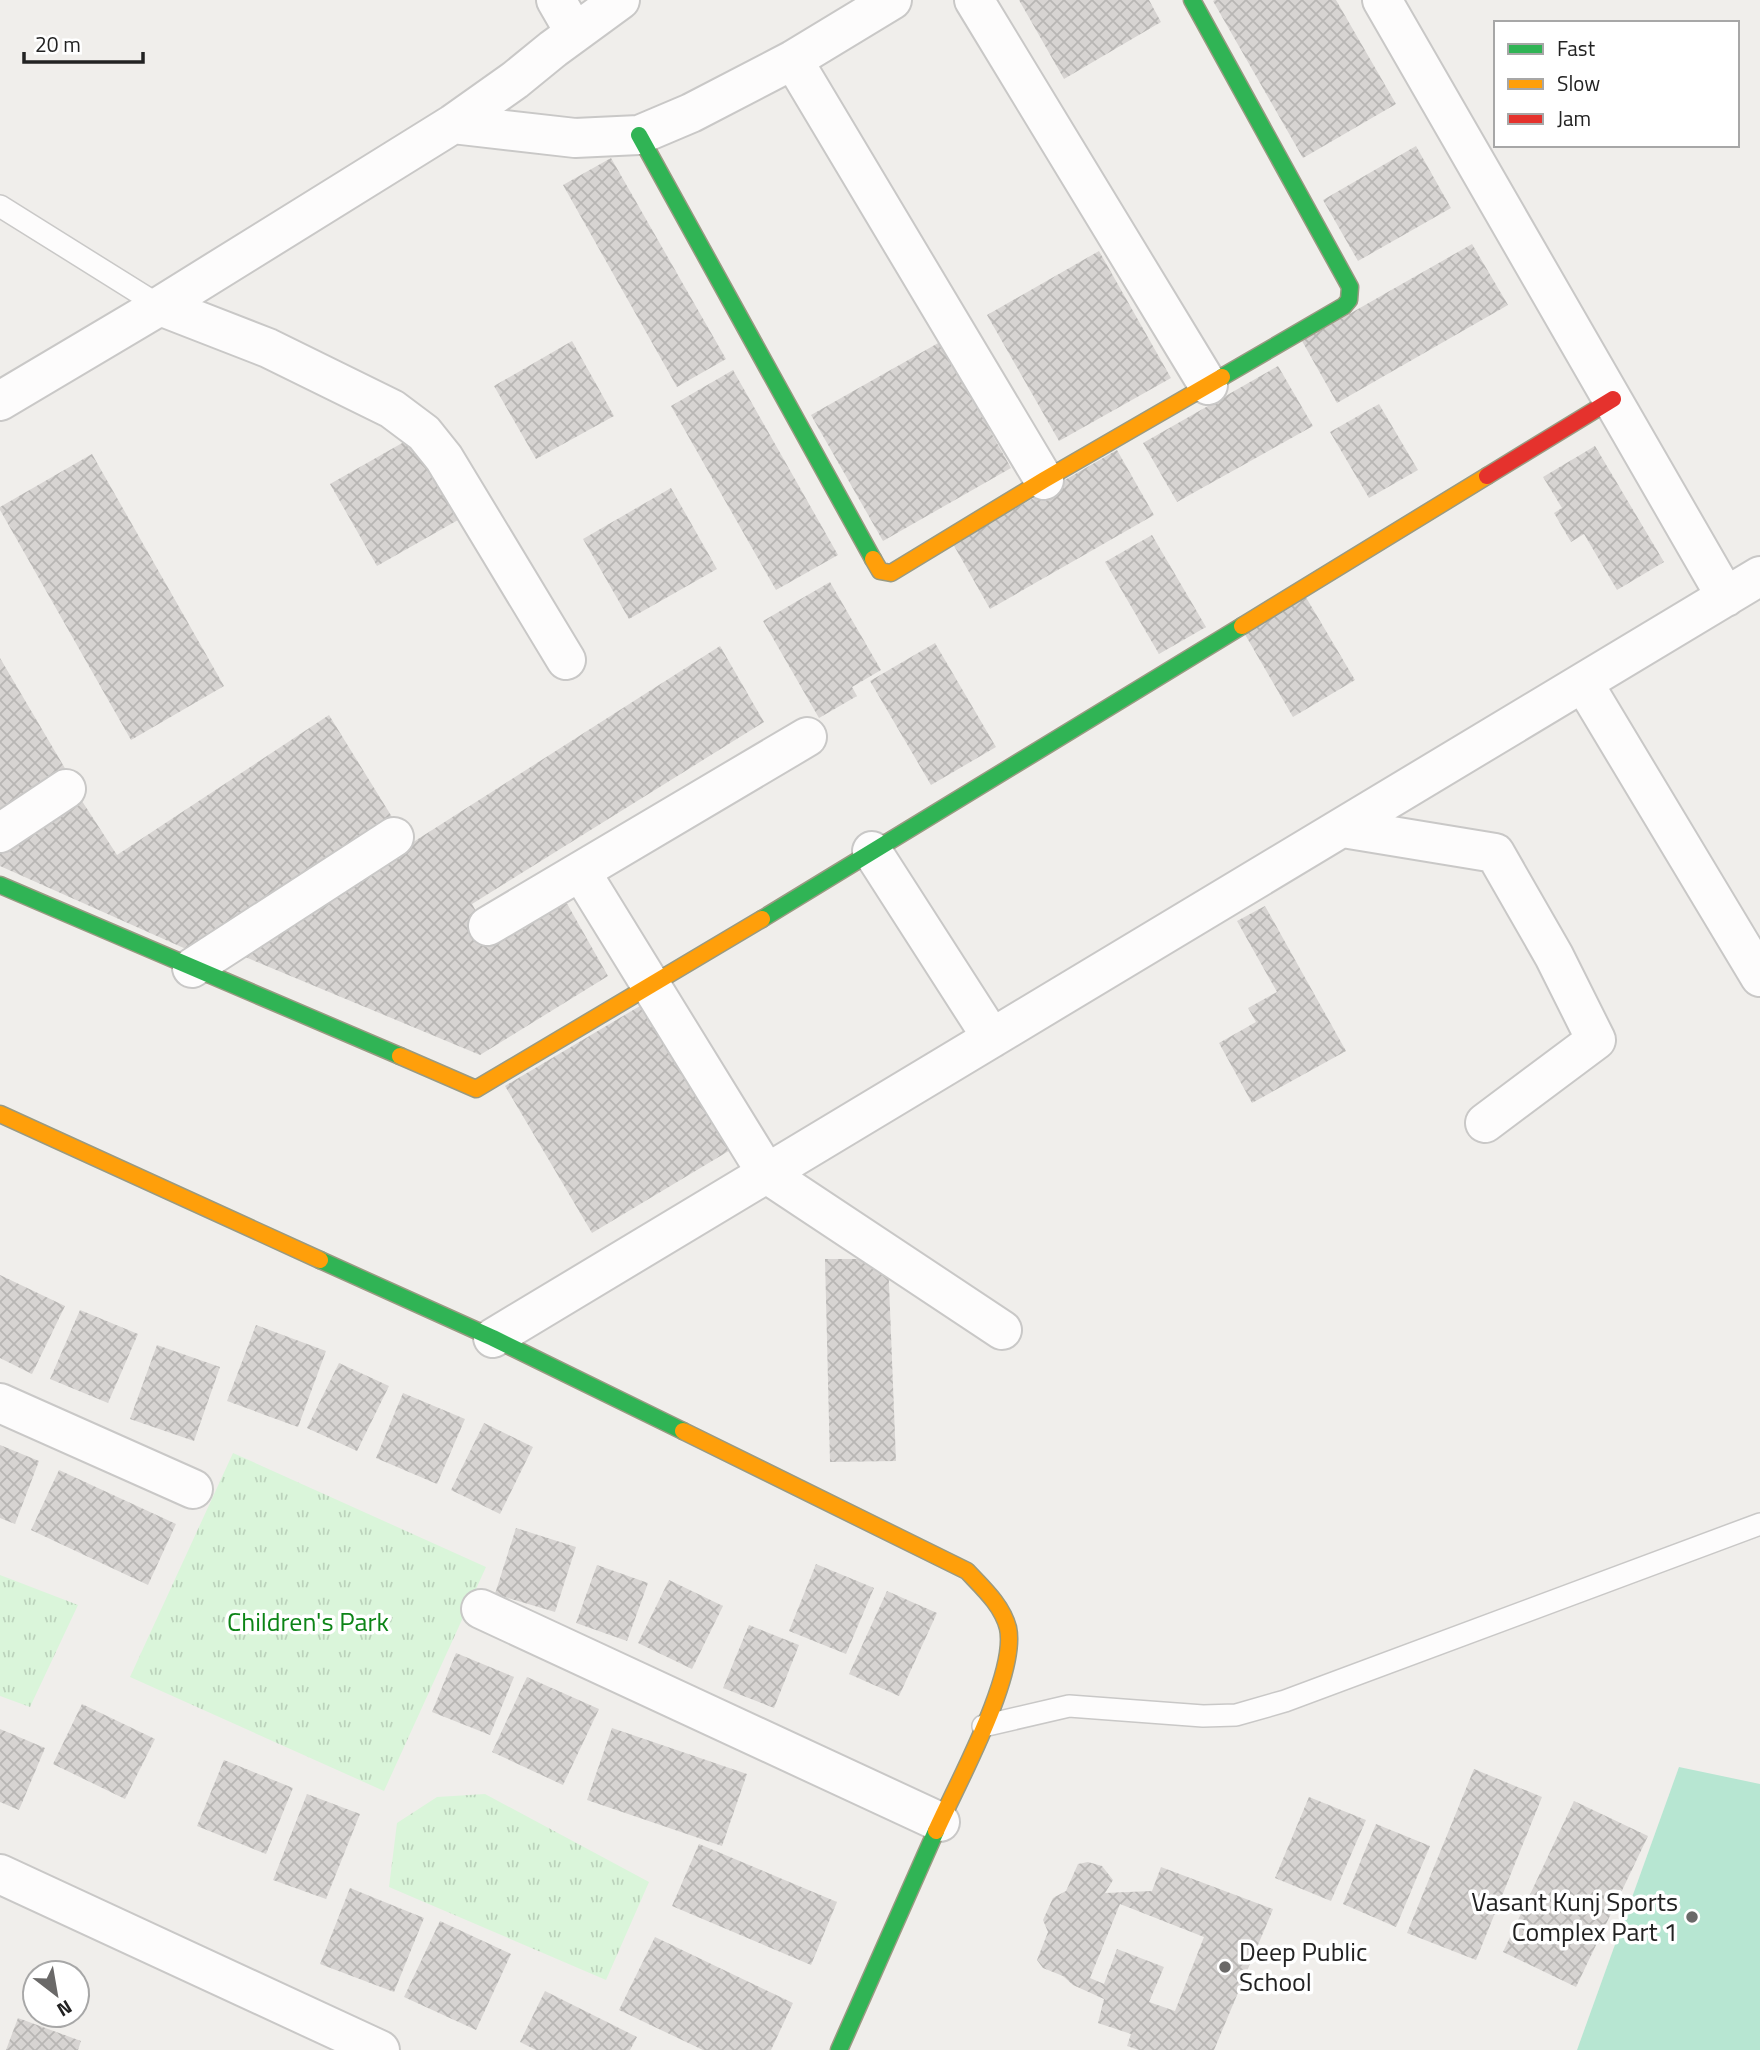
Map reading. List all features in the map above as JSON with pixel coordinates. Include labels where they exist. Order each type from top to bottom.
[{"type":"street","points":[[556,0],[575,33]]},
{"type":"street","points":[[0,401],[160,306],[453,124],[620,0]]},
{"type":"street","points":[[453,124],[575,138],[639,135],[691,113],[793,60],[892,0]]},
{"type":"street","points":[[974,0],[1208,384]]},
{"type":"street","points":[[639,135],[880,571],[891,573],[1044,480],[1344,306],[1351,296],[1350,287],[1192,0]]},
{"type":"street","points":[[1397,5],[1613,399],[1726,597]]},
{"type":"street","points":[[793,60],[1044,480]]},
{"type":"street","points":[[160,306],[268,348],[391,409],[424,433],[444,458],[566,660]]},
{"type":"street","points":[[0,885],[476,1089],[652,986],[1613,399]]},
{"type":"street","points":[[494,1338],[1760,576]]},
{"type":"street","points":[[1584,684],[1760,977]]},
{"type":"street","points":[[488,926],[807,737]]},
{"type":"street","points":[[0,833],[66,789]]},
{"type":"street","points":[[1343,828],[1495,853],[1554,956],[1596,1040],[1485,1123]]},
{"type":"street","points":[[192,968],[394,837]]},
{"type":"street","points":[[872,851],[992,1038]]},
{"type":"street","points":[[581,872],[767,1174],[1002,1330]]},
{"type":"street","points":[[0,1114],[494,1338],[967,1571],[988,1592],[1006,1618],[1009,1638],[1006,1665],[983,1726],[839,2050]]},
{"type":"street","points":[[0,1402],[193,1489]]},
{"type":"street","points":[[481,1609],[940,1822]]},
{"type":"street","points":[[0,1874],[380,2050]]},
{"type":"lane","points":[[0,206],[160,306]]},
{"type":"lane","points":[[983,1726],[1069,1706],[1163,1715],[1236,1715],[1285,1701],[1760,1524]]},
{"type":"green space","name":"Children's Park","points":[[233,1453],[486,1567],[384,1791],[130,1677]]},
{"type":"green space","points":[[0,1575],[78,1605],[30,1707],[0,1696]]},
{"type":"green space","name":"Vasant Kunj Sports Complex Part 1","points":[[1679,1767],[1760,1784],[1760,2050],[1577,2050]]},
{"type":"green space","points":[[485,1794],[649,1882],[606,1980],[389,1887],[397,1823],[437,1797]]},
{"type":"building","points":[[1019,0],[1149,0],[1161,22],[1064,79]]},
{"type":"building","points":[[1336,0],[1396,104],[1303,158],[1213,1]]},
{"type":"building","points":[[1416,146],[1451,208],[1358,261],[1323,200]]},
{"type":"building","points":[[611,158],[726,359],[677,387],[563,185]]},
{"type":"building","points":[[1472,244],[1508,305],[1337,403],[1302,341]]},
{"type":"building","points":[[1099,251],[1171,378],[1059,441],[987,315]]},
{"type":"building","points":[[572,341],[614,416],[536,459],[494,386]]},
{"type":"building","points":[[940,342],[1011,468],[883,541],[811,415]]},
{"type":"building","points":[[1278,366],[1313,426],[1177,502],[1143,443]]},
{"type":"building","points":[[733,370],[838,555],[776,590],[671,406]]},
{"type":"building","points":[[1379,404],[1418,470],[1369,498],[1330,432]]},
{"type":"building","points":[[411,438],[458,520],[377,566],[330,484]]},
{"type":"building","points":[[1595,446],[1664,562],[1617,590],[1584,534],[1571,542],[1554,513],[1562,508],[1543,477]]},
{"type":"building","points":[[1117,450],[1154,515],[990,609],[953,544]]},
{"type":"building","points":[[92,454],[224,686],[131,740],[0,510],[0,507]]},
{"type":"building","points":[[671,488],[717,569],[629,619],[583,539]]},
{"type":"building","points":[[1152,535],[1206,627],[1159,654],[1105,562]]},
{"type":"building","points":[[830,582],[881,670],[852,687],[857,696],[819,718],[763,621]]},
{"type":"building","points":[[1304,594],[1355,680],[1293,717],[1243,631]]},
{"type":"building","points":[[935,643],[996,747],[931,785],[870,681]]},
{"type":"building","points":[[720,646],[764,722],[472,904],[490,936],[561,893],[608,976],[480,1055],[238,954]]},
{"type":"building","points":[[0,658],[66,770],[0,811]]},
{"type":"building","points":[[329,715],[392,817],[186,949],[0,866],[0,850],[80,798],[117,855]]},
{"type":"building","points":[[1265,906],[1346,1051],[1252,1103],[1219,1043],[1256,1022],[1248,1008],[1277,992],[1237,921]]},
{"type":"building","points":[[650,1000],[737,1146],[592,1233],[505,1086]]},
{"type":"building","points":[[825,1259],[888,1259],[896,1461],[830,1462]]},
{"type":"building","points":[[0,1275],[65,1306],[32,1374],[0,1358]]},
{"type":"building","points":[[80,1310],[138,1334],[108,1403],[50,1379]]},
{"type":"building","points":[[256,1325],[326,1351],[298,1427],[227,1401]]},
{"type":"building","points":[[157,1345],[220,1367],[194,1441],[130,1419]]},
{"type":"building","points":[[339,1363],[389,1386],[357,1451],[307,1428]]},
{"type":"building","points":[[403,1393],[465,1419],[437,1484],[376,1458]]},
{"type":"building","points":[[484,1423],[533,1447],[500,1514],[451,1490]]},
{"type":"building","points":[[0,1445],[39,1461],[15,1524],[0,1518]]},
{"type":"building","points":[[59,1470],[176,1524],[148,1585],[31,1530]]},
{"type":"building","points":[[516,1528],[576,1547],[555,1612],[495,1594]]},
{"type":"building","points":[[816,1564],[874,1588],[846,1654],[789,1631]]},
{"type":"building","points":[[597,1565],[648,1583],[627,1641],[576,1623]]},
{"type":"building","points":[[669,1580],[723,1606],[692,1669],[638,1643]]},
{"type":"building","points":[[887,1591],[937,1613],[899,1696],[849,1674]]},
{"type":"building","points":[[749,1625],[799,1645],[774,1708],[723,1688]]},
{"type":"building","points":[[456,1653],[514,1677],[490,1735],[432,1712]]},
{"type":"building","points":[[527,1677],[599,1709],[563,1785],[492,1752]]},
{"type":"building","points":[[82,1704],[155,1739],[125,1799],[53,1764]]},
{"type":"building","points":[[612,1728],[747,1774],[722,1846],[587,1800]]},
{"type":"building","points":[[0,1729],[45,1748],[19,1810],[0,1802]]},
{"type":"building","points":[[224,1760],[293,1788],[266,1854],[197,1826]]},
{"type":"building","points":[[1474,1769],[1542,1797],[1476,1960],[1407,1933]]},
{"type":"building","points":[[307,1794],[360,1814],[326,1899],[273,1880]]},
{"type":"building","points":[[1309,1797],[1366,1820],[1331,1901],[1275,1878]]},
{"type":"building","points":[[1574,1801],[1648,1836],[1576,1987],[1503,1952]]},
{"type":"building","points":[[1376,1824],[1430,1846],[1396,1927],[1343,1904]]},
{"type":"building","points":[[699,1844],[837,1902],[811,1965],[672,1906]]},
{"type":"building","points":[[1088,1862],[1102,1866],[1113,1880],[1105,1893],[1152,1891],[1161,1867],[1273,1909],[1214,2050],[1139,2050],[1127,2046],[1131,2034],[1098,2023],[1104,1999],[1043,1968],[1037,1960],[1048,1932],[1043,1920],[1053,1898],[1066,1891],[1078,1864]],"holes":[[[1120,1904],[1204,1937],[1175,2011],[1149,2002],[1164,1967],[1117,1949],[1104,1984],[1090,1978]]]},
{"type":"building","points":[[350,1888],[424,1918],[394,1992],[320,1964]]},
{"type":"building","points":[[440,1921],[511,1954],[476,2030],[404,1997]]},
{"type":"building","points":[[655,1937],[793,2003],[771,2050],[703,2050],[619,2010]]},
{"type":"building","points":[[545,1991],[637,2037],[630,2050],[536,2050],[520,2042]]},
{"type":"building","points":[[18,2018],[21,2019],[21,2029],[48,2029],[81,2041],[78,2050],[6,2050]]},
{"type":"traffic: fast","points":[[1192,0],[1350,287],[1349,300],[1344,306],[1222,377]]},
{"type":"traffic: fast","points":[[639,135],[873,559]]},
{"type":"traffic: fast","points":[[762,919],[1242,626]]},
{"type":"traffic: fast","points":[[0,885],[400,1056]]},
{"type":"traffic: fast","points":[[320,1260],[493,1338],[683,1431]]},
{"type":"traffic: fast","points":[[839,2050],[936,1831]]},
{"type":"traffic: slow","points":[[873,559],[880,571],[891,573],[1222,377]]},
{"type":"traffic: slow","points":[[1242,626],[1487,476]]},
{"type":"traffic: slow","points":[[400,1056],[476,1089],[762,919]]},
{"type":"traffic: slow","points":[[0,1114],[320,1260]]},
{"type":"traffic: slow","points":[[683,1431],[967,1571],[997,1604],[1008,1628],[1009,1648],[1004,1673],[983,1730],[936,1831]]},
{"type":"traffic: jam","points":[[1487,476],[1613,399]]},
{"type":"place","name":"Vasant Kunj Sports Complex Part 1","points":[[1692,1917]]},
{"type":"place","name":"Deep Public School","points":[[1225,1967]]}]
